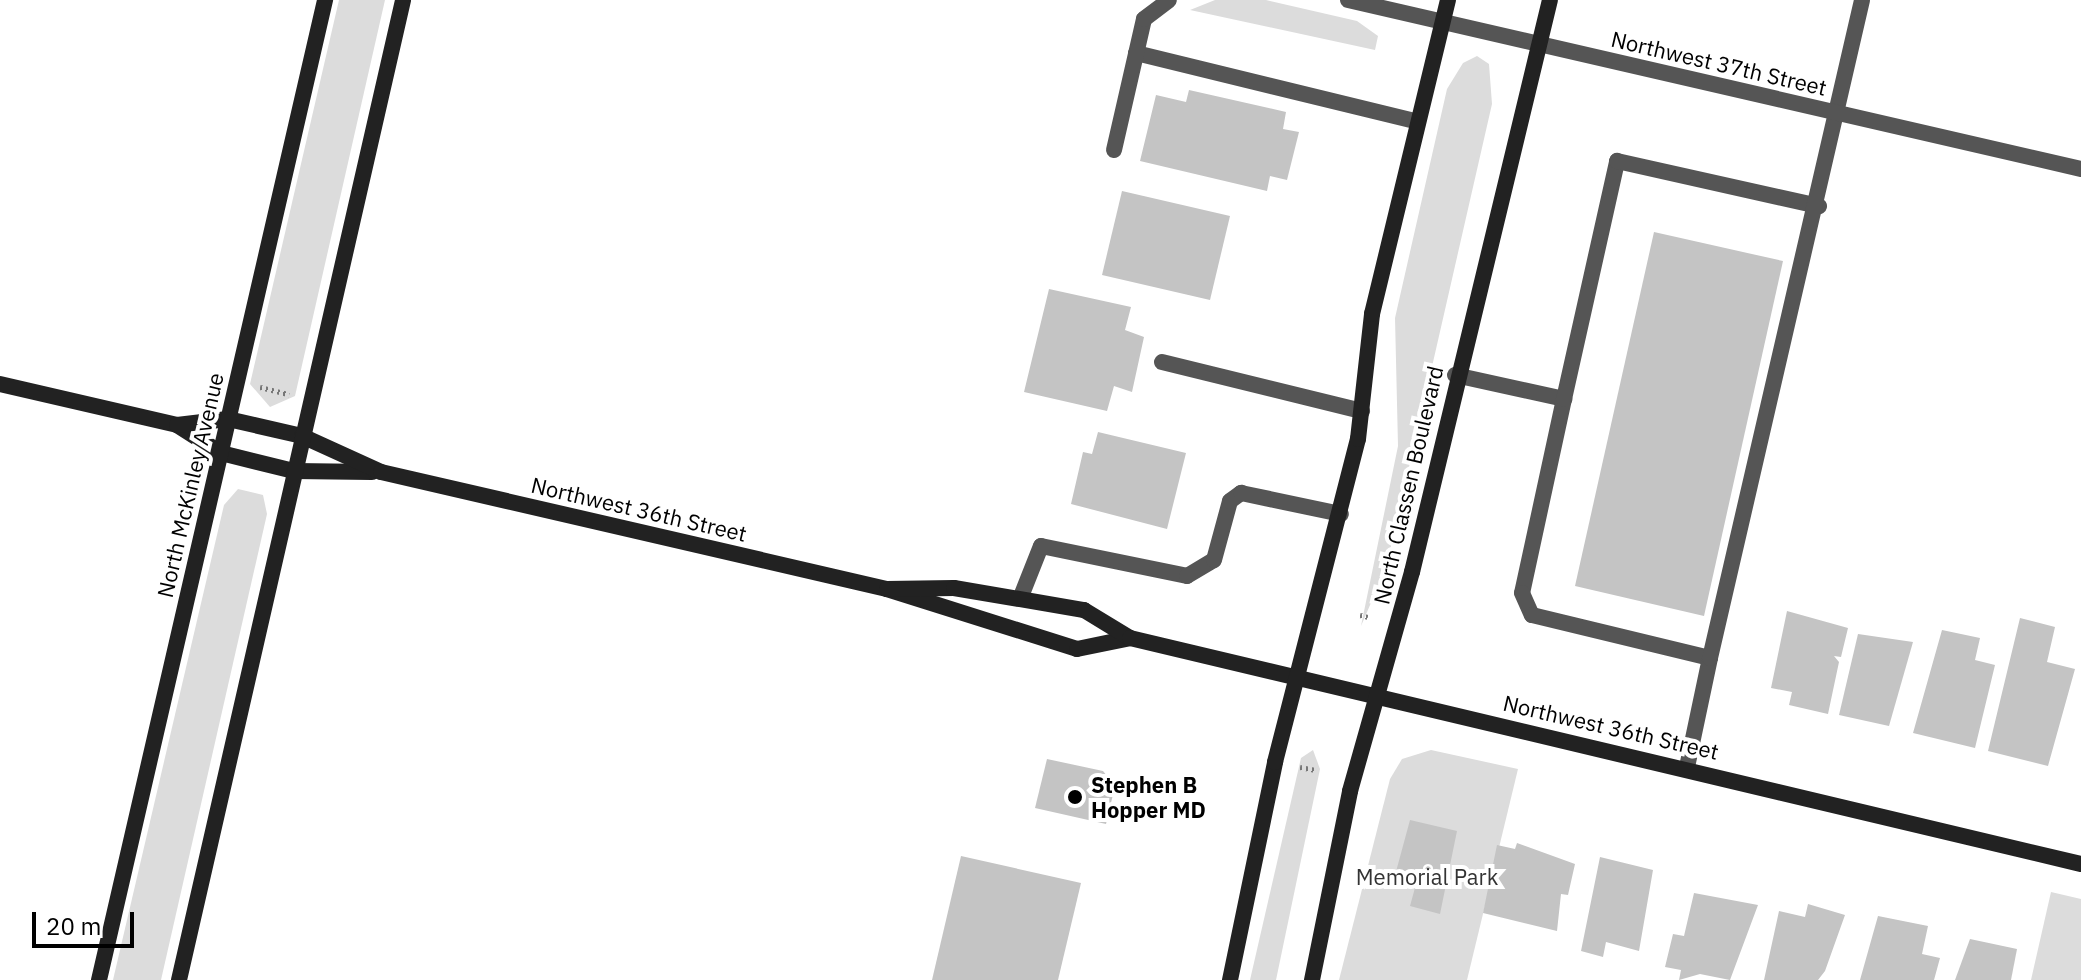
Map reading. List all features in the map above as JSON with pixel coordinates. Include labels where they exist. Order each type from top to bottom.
[{"type":"street","name":"North McKinley Avenue","points":[[99,980],[325,0]]},
{"type":"street","points":[[179,980],[403,0]]},
{"type":"street","points":[[1114,150],[1148,10],[1169,0]]},
{"type":"street","name":"Northwest 37th Street","points":[[1348,0],[2081,169]]},
{"type":"street","points":[[1230,980],[1299,677],[1341,514],[1362,411],[1372,314],[1415,121],[1448,0]]},
{"type":"street","name":"North Classen Boulevard","points":[[1312,980],[1350,791],[1378,696],[1550,0]]},
{"type":"street","points":[[1687,767],[1710,658],[1819,206],[1857,1]]},
{"type":"street","points":[[1136,53],[1415,121]]},
{"type":"street","points":[[1710,658],[1532,615],[1522,593],[1617,161],[1819,206]]},
{"type":"street","points":[[1162,362],[1362,411]]},
{"type":"street","points":[[1455,375],[1564,399]]},
{"type":"street","name":"Northwest 36th Street","points":[[0,384],[177,425],[221,453],[294,471],[381,472]]},
{"type":"street","name":"Northwest 36th Street","points":[[177,425],[228,419],[302,436],[381,472],[887,589],[1077,649],[1130,638]]},
{"type":"street","points":[[1020,599],[1041,546],[1187,576],[1214,560],[1230,501],[1241,493],[1341,514]]},
{"type":"street","name":"Northwest 36th Street","points":[[887,589],[954,588],[1084,610],[1130,638],[1687,767],[2081,864]]},
{"type":"path","points":[[255,386],[290,394]]},
{"type":"path","points":[[1360,615],[1368,617]]},
{"type":"path","points":[[1300,767],[1316,770]]},
{"type":"green space","points":[[339,0],[385,0],[295,396],[270,407],[250,384]]},
{"type":"green space","points":[[1215,0],[1266,0],[1357,21],[1378,36],[1375,50],[1190,10]]},
{"type":"green space","points":[[1477,56],[1489,64],[1492,104],[1386,568],[1361,626],[1398,446],[1395,318],[1447,89],[1463,63]]},
{"type":"green space","points":[[238,489],[263,495],[267,514],[161,980],[113,980],[224,505]]},
{"type":"green space","points":[[1313,750],[1320,769],[1276,980],[1250,980],[1301,758]]},
{"type":"green space","name":"Memorial Park","points":[[1431,750],[1518,769],[1467,980],[1339,980],[1390,779],[1402,759]]},
{"type":"green space","points":[[2051,892],[2081,899],[2081,980],[2031,980]]},
{"type":"building","points":[[1189,90],[1286,112],[1283,129],[1299,132],[1287,180],[1270,176],[1267,191],[1140,161],[1156,95],[1186,102]]},
{"type":"building","points":[[1122,191],[1230,216],[1210,300],[1102,275]]},
{"type":"building","points":[[1654,232],[1783,261],[1704,616],[1575,586]]},
{"type":"building","points":[[1049,289],[1131,307],[1125,330],[1144,337],[1132,392],[1114,386],[1107,411],[1024,392]]},
{"type":"building","points":[[1098,432],[1186,453],[1167,529],[1071,504],[1083,452],[1092,454]]},
{"type":"building","points":[[1787,611],[1848,628],[1841,657],[1834,656],[1839,662],[1828,714],[1789,705],[1792,692],[1771,688]]},
{"type":"building","points":[[2020,618],[2055,627],[2047,662],[2075,669],[2048,766],[1988,751]]},
{"type":"building","points":[[1942,630],[1980,638],[1975,660],[1995,665],[1975,748],[1913,733]]},
{"type":"building","points":[[1858,634],[1913,642],[1889,726],[1839,715]]},
{"type":"building","name":"Stephen B Hopper MD","points":[[1047,759],[1103,771],[1115,786],[1106,824],[1035,808]]},
{"type":"building","points":[[1410,820],[1457,831],[1440,914],[1410,906],[1416,884],[1394,879]]},
{"type":"building","points":[[1517,843],[1575,864],[1568,895],[1561,894],[1557,931],[1483,913],[1497,845],[1515,849]]},
{"type":"building","points":[[961,856],[1081,883],[1058,980],[932,980]]},
{"type":"building","points":[[1600,857],[1653,870],[1639,951],[1606,942],[1603,957],[1581,951]]},
{"type":"building","points":[[1694,893],[1758,905],[1730,980],[1700,974],[1679,980],[1681,970],[1665,967],[1673,934],[1684,936]]},
{"type":"building","points":[[1808,904],[1845,915],[1825,971],[1818,980],[1764,980],[1779,911],[1805,917]]},
{"type":"building","points":[[1878,916],[1928,926],[1922,954],[1940,958],[1934,980],[1860,980]]},
{"type":"building","points":[[1970,939],[2017,949],[2011,980],[1955,980]]},
{"type":"place","name":"Stephen B Hopper MD","points":[[1075,797]]}]
